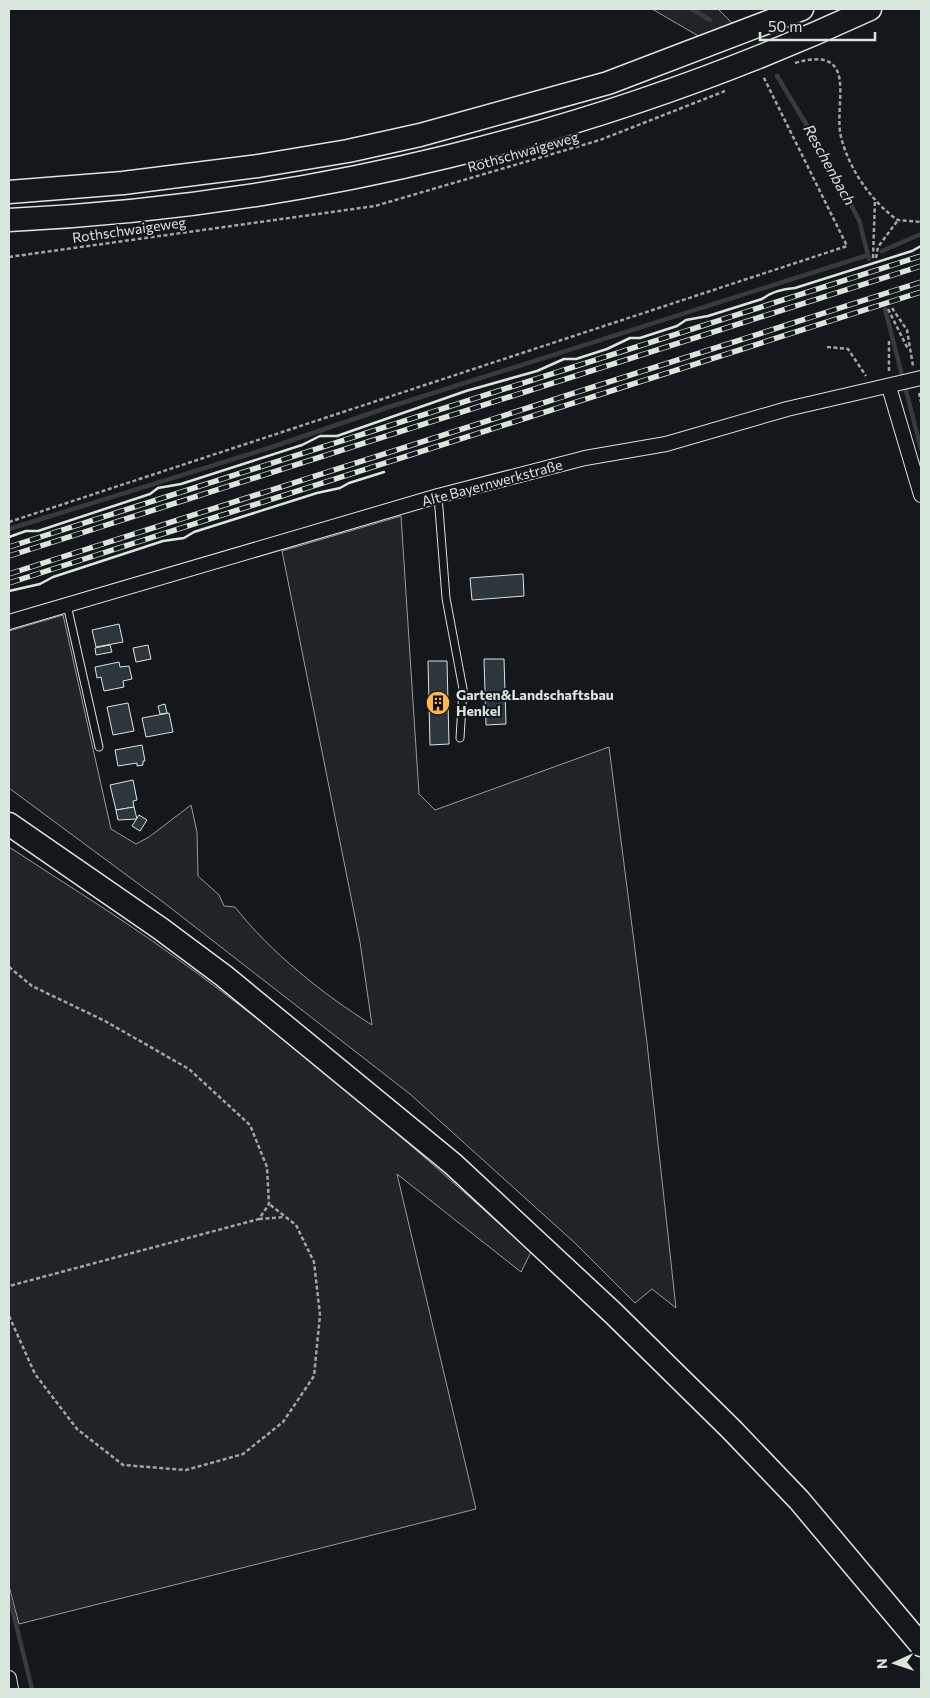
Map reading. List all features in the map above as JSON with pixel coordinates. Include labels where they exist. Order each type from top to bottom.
[{"type":"highway","points":[[9,192],[70,188],[258,166],[348,151],[420,135],[608,83],[802,9]]},
{"type":"highway","points":[[9,220],[73,217],[167,208],[260,194],[427,162],[617,110],[796,43],[870,9]]},
{"type":"highway","points":[[9,176],[35,176],[70,188]]},
{"type":"highway","points":[[9,232],[73,217]]},
{"type":"highway","points":[[9,824],[161,929],[224,976],[453,1164],[613,1313],[731,1429],[799,1500],[921,1645]]},
{"type":"street","name":"Alte Bayernwerkstraße","points":[[9,622],[438,496],[585,458],[666,444],[787,410],[919,379]]},
{"type":"street","points":[[888,387],[921,495]]},
{"type":"street","points":[[9,1678],[12,1689]]},
{"type":"lane","points":[[438,496],[446,598],[463,689],[460,738]]},
{"type":"lane","points":[[67,605],[99,747]]},
{"type":"path","points":[[791,65],[813,58],[824,59],[833,65],[842,85],[840,135],[848,160],[862,184],[898,220],[921,222]]},
{"type":"path","points":[[9,522],[847,246],[763,76],[770,73]]},
{"type":"path","name":"Rothschwaigeweg","points":[[9,257],[374,206],[600,140],[727,91]]},
{"type":"path","points":[[875,199],[874,258],[878,247],[898,220]]},
{"type":"path","points":[[890,308],[908,330],[910,353],[890,308]]},
{"type":"path","points":[[888,387],[889,340]]},
{"type":"path","points":[[827,347],[848,349],[888,387]]},
{"type":"path","points":[[9,967],[32,986],[105,1021],[189,1069],[250,1125],[267,1167],[269,1204],[258,1219]]},
{"type":"path","points":[[9,1316],[35,1374],[77,1429],[123,1465],[186,1470],[243,1454],[283,1422],[314,1376],[320,1314],[314,1262],[296,1225],[269,1204]]},
{"type":"path","points":[[9,1286],[258,1219],[285,1216]]},
{"type":"shaded area","points":[[652,9],[718,9],[734,25],[702,38]]},
{"type":"shaded area","points":[[401,516],[419,794],[435,810],[609,747],[647,1043],[676,1308],[652,1289],[635,1303],[575,1243],[410,1094],[163,902],[9,788],[9,631],[63,615],[111,829],[136,844],[149,837],[191,805],[197,832],[198,876],[219,895],[224,906],[235,907],[249,924],[299,972],[335,1000],[372,1025],[360,942],[282,551]]},
{"type":"shaded area","points":[[9,847],[151,940],[250,1013],[346,1090],[531,1252],[521,1272],[397,1174],[476,1509],[19,1624],[9,1586]]},
{"type":"building","points":[[523,574],[524,596],[472,600],[470,578]]},
{"type":"building","points":[[119,624],[123,642],[96,647],[92,630]]},
{"type":"building","points":[[110,645],[112,652],[96,655],[95,648]]},
{"type":"building","points":[[148,645],[151,659],[136,662],[133,648]]},
{"type":"building","points":[[484,659],[504,659],[506,724],[486,725]]},
{"type":"building","name":"Garten&Landschaftsbau Henkel","points":[[428,661],[447,661],[449,744],[430,745]]},
{"type":"building","points":[[119,662],[120,667],[129,666],[132,679],[123,681],[124,687],[104,691],[101,677],[97,678],[95,667]]},
{"type":"building","points":[[128,703],[134,731],[113,735],[107,707]]},
{"type":"building","points":[[165,704],[167,713],[160,714],[158,706]]},
{"type":"building","points":[[169,713],[173,732],[146,737],[142,718]]},
{"type":"building","points":[[142,745],[145,761],[143,761],[143,765],[137,766],[137,763],[118,766],[115,750]]},
{"type":"building","points":[[133,780],[137,800],[133,801],[134,807],[116,810],[110,785]]},
{"type":"building","points":[[134,807],[137,819],[118,820],[116,810]]},
{"type":"building","points":[[139,815],[147,820],[140,831],[132,826]]},
{"type":"waterway","name":"Reschenbach","points":[[692,9],[710,20]]},
{"type":"waterway","name":"Reschenbach","points":[[777,76],[820,147],[859,220],[869,259]]},
{"type":"waterway","points":[[882,251],[921,234]]},
{"type":"waterway","points":[[9,529],[269,448],[386,408],[868,255]]},
{"type":"waterway","name":"Reschenbach","points":[[885,309],[921,449]]},
{"type":"waterway","points":[[9,1596],[32,1689]]},
{"type":"railway","points":[[9,547],[921,256]]},
{"type":"railway","points":[[9,556],[921,266]]},
{"type":"railway","points":[[9,574],[921,282]]},
{"type":"railway","points":[[9,583],[921,292]]},
{"type":"wall","points":[[9,537],[26,531],[38,531],[150,494],[158,488],[181,484],[302,445],[320,436],[337,436],[466,391],[537,371],[564,359],[576,359],[607,349],[630,338],[640,338],[677,326],[686,320],[708,316],[762,299],[778,291],[795,288],[912,251],[921,246]]},
{"type":"wall","points":[[9,591],[40,584],[53,577],[163,541],[184,538],[194,532],[317,493],[340,488],[349,483],[384,472]]},
{"type":"place","name":"Garten&Landschaftsbau Henkel","points":[[438,703]]}]
